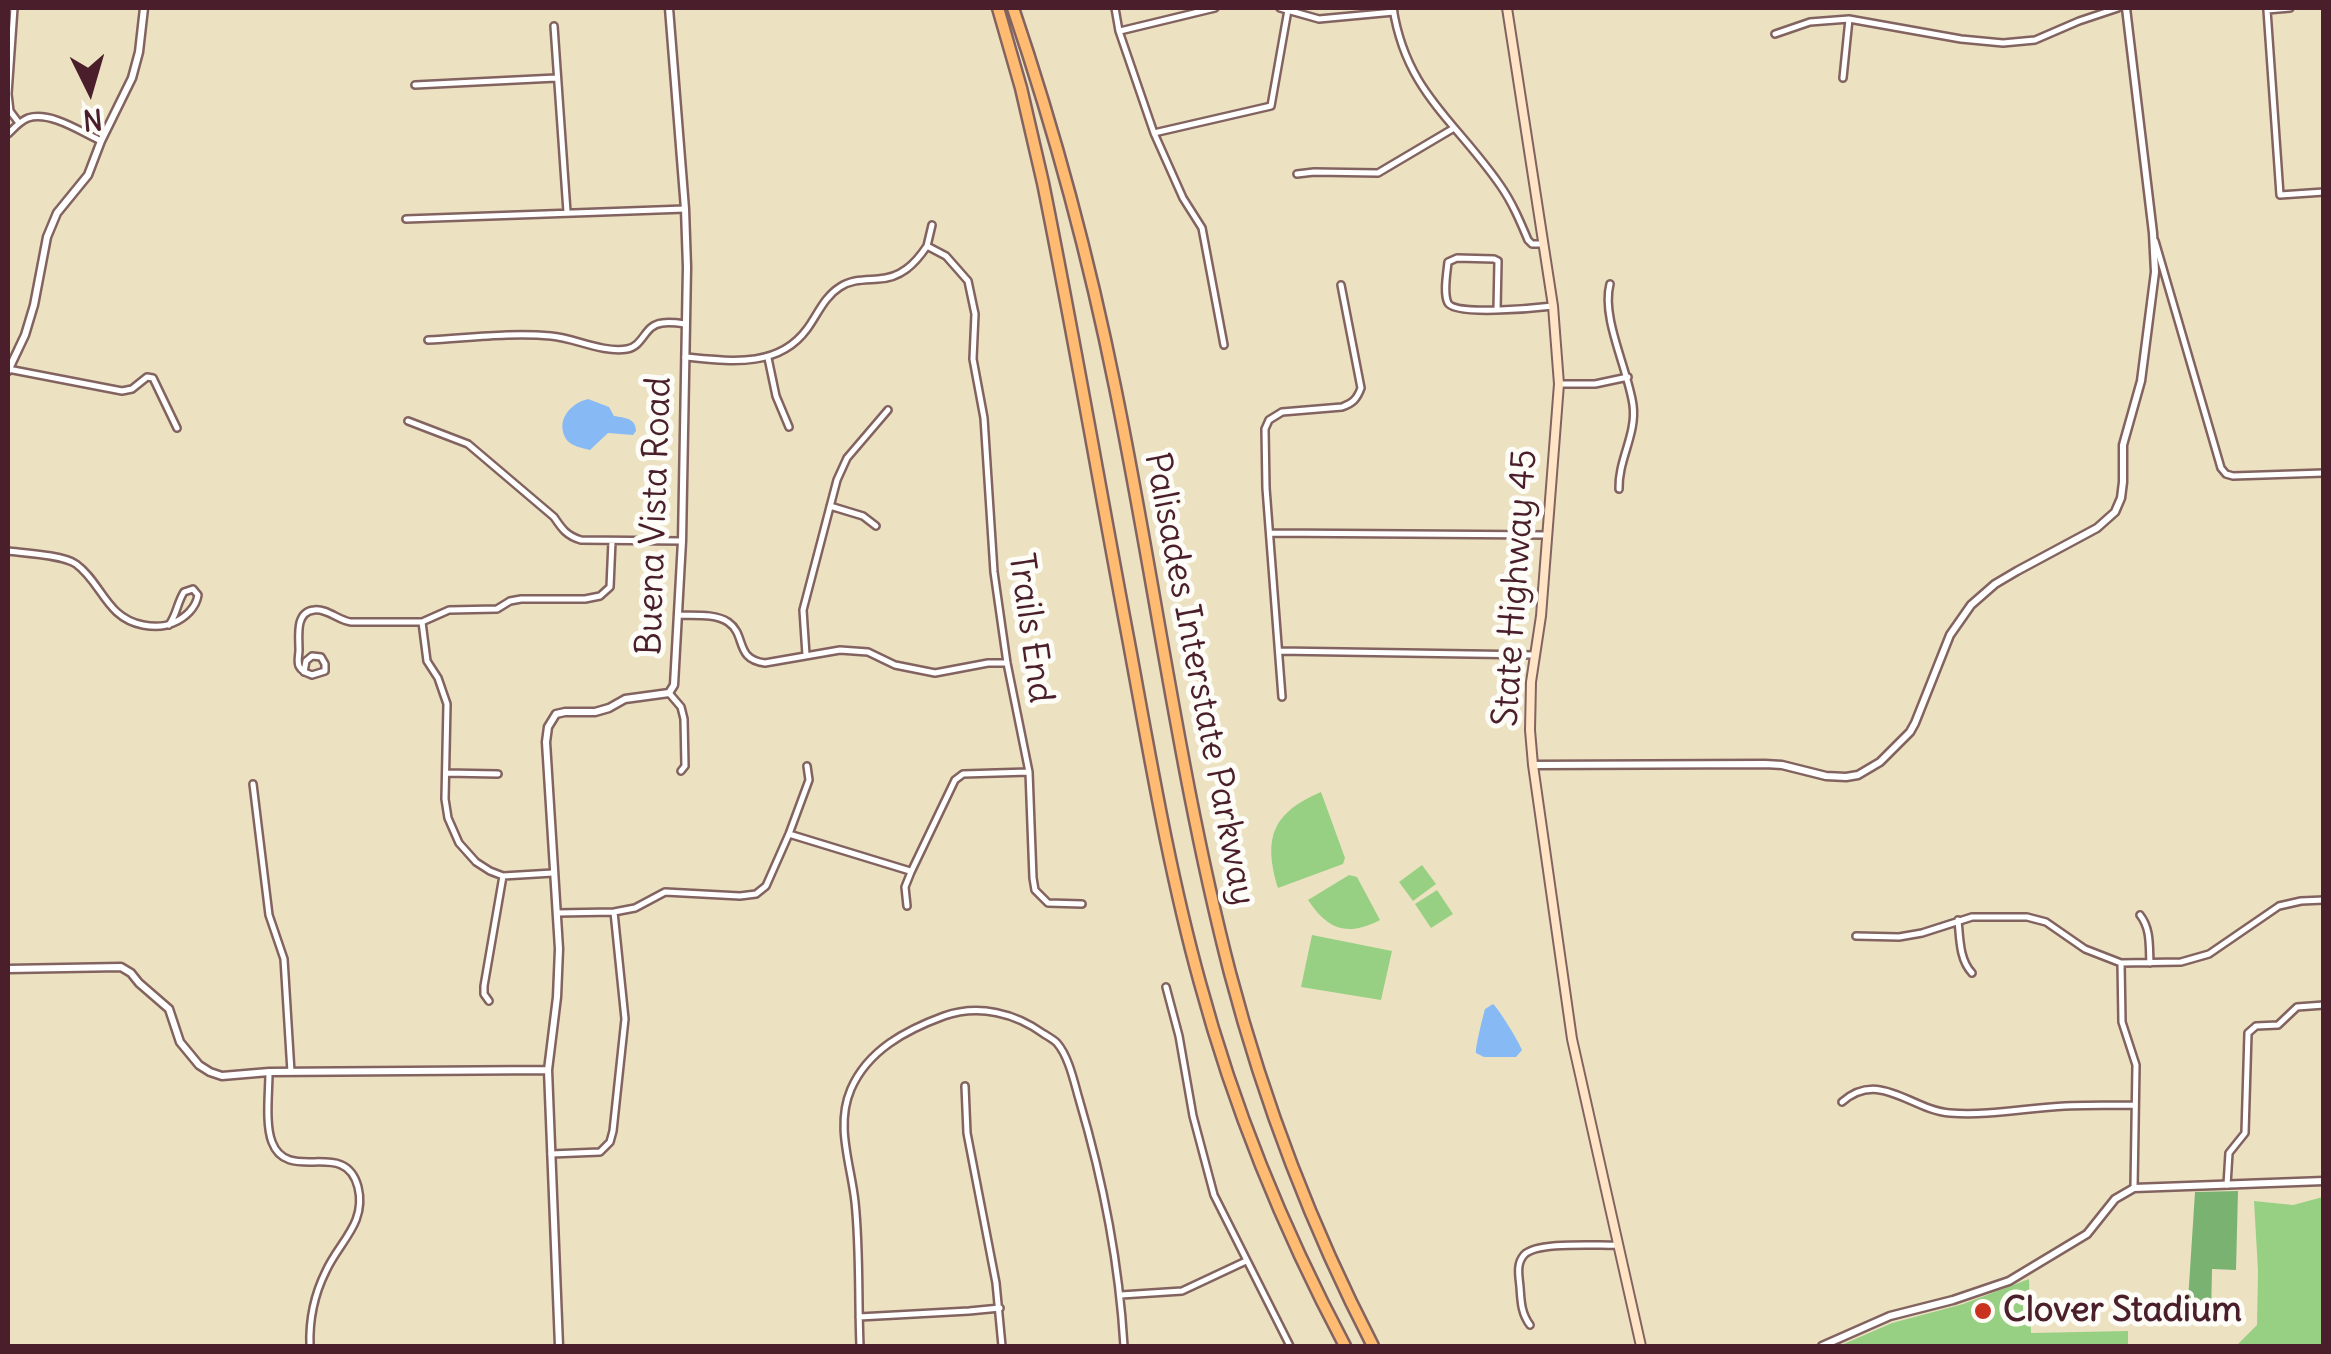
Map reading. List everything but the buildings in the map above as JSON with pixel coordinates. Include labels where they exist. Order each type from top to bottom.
[{"type":"highway","name":"Palisades Interstate Parkway","points":[[998,8],[1043,183],[1160,814],[1190,946],[1216,1041],[1258,1160],[1345,1346]]},
{"type":"highway","name":"Palisades Interstate Parkway","points":[[1014,10],[1067,183],[1100,316],[1200,842],[1236,993],[1297,1178],[1373,1346]]},
{"type":"main road","name":"State Highway 45","points":[[1507,8],[1544,244],[1559,384],[1530,705],[1533,765],[1572,1040],[1641,1346]]},
{"type":"street","points":[[10,8],[8,94],[10,111],[20,123]]},
{"type":"street","points":[[144,8],[132,78],[88,175],[57,213],[47,237],[25,335],[8,370],[122,391],[147,377],[153,378],[178,428]]},
{"type":"street","name":"Buena Vista Road","points":[[559,1346],[548,1070],[559,973],[558,912],[546,742],[548,727],[556,714],[596,712],[625,698],[669,693],[674,685],[682,541],[685,208],[670,8]]},
{"type":"street","points":[[1115,8],[1154,134],[1183,198],[1202,228],[1224,346]]},
{"type":"street","points":[[1119,31],[1214,8]]},
{"type":"street","points":[[1280,8],[1319,18],[1394,10],[1410,68],[1428,97],[1503,188],[1528,240],[1544,244]]},
{"type":"street","points":[[1775,34],[1810,22],[1849,19],[2003,43],[2035,40],[2118,8]]},
{"type":"street","points":[[1533,765],[1782,764],[1836,778],[1858,774],[1880,762],[1910,732],[1950,636],[1971,605],[1995,584],[2097,528],[2114,512],[2121,498],[2123,445],[2141,381],[2154,272],[2153,233],[2126,8]]},
{"type":"street","points":[[2290,8],[2267,10],[2280,195],[2324,192]]},
{"type":"street","points":[[1154,134],[1271,106],[1288,10]]},
{"type":"street","points":[[1843,78],[1849,19]]},
{"type":"street","points":[[554,26],[567,212]]},
{"type":"street","points":[[414,85],[556,78]]},
{"type":"street","points":[[8,134],[32,117],[46,117],[101,141]]},
{"type":"street","points":[[1296,174],[1378,172],[1454,128]]},
{"type":"street","points":[[406,219],[685,208]]},
{"type":"street","points":[[685,356],[749,360],[768,358],[786,350],[797,342],[827,298],[844,284],[901,274],[919,259],[932,225]]},
{"type":"street","points":[[2153,233],[2226,474],[2324,473]]},
{"type":"street","name":"Trails End","points":[[927,246],[946,256],[968,282],[975,321],[973,360],[984,418],[994,572],[1006,663],[1030,772],[1035,890],[1048,903],[1082,904]]},
{"type":"street","points":[[1497,310],[1498,261],[1457,258],[1448,262],[1446,291],[1451,308],[1497,310],[1552,306]]},
{"type":"street","points":[[1610,284],[1608,310],[1634,409],[1619,488]]},
{"type":"street","points":[[1282,697],[1264,438],[1269,420],[1282,412],[1342,407],[1351,404],[1361,388],[1340,285]]},
{"type":"street","points":[[428,340],[552,336],[630,349],[654,325],[685,324]]},
{"type":"street","points":[[768,358],[776,396],[789,426]]},
{"type":"street","points":[[1559,384],[1595,384],[1628,377]]},
{"type":"street","points":[[806,655],[803,610],[837,480],[847,458],[888,410]]},
{"type":"street","points":[[408,421],[468,444],[554,517],[572,538],[682,541]]},
{"type":"street","points":[[830,506],[864,516],[876,526]]},
{"type":"street","points":[[1270,532],[1547,535]]},
{"type":"street","points":[[304,672],[306,661],[312,656],[321,658],[325,671],[312,675],[304,672],[299,666],[299,625],[303,614],[311,610],[322,610],[341,621],[422,622],[448,610],[497,609],[521,599],[600,596],[610,587],[612,541]]},
{"type":"street","points":[[8,550],[64,558],[78,564],[116,613],[147,626],[169,625],[182,618],[197,603],[198,595],[193,589],[184,592],[169,625]]},
{"type":"street","points":[[678,615],[706,616],[729,623],[746,656],[755,662],[840,650],[868,652],[895,665],[935,673],[1006,663]]},
{"type":"street","points":[[422,622],[427,661],[448,704],[448,818],[459,843],[476,862],[503,876],[553,872]]},
{"type":"street","points":[[1279,651],[1534,656]]},
{"type":"street","points":[[669,693],[684,720],[685,766],[680,771]]},
{"type":"street","points":[[558,912],[614,912],[644,905],[665,892],[756,894],[766,886],[789,834],[809,780],[808,766]]},
{"type":"street","points":[[907,906],[905,887],[955,780],[963,774],[1030,772]]},
{"type":"street","points":[[446,774],[498,774]]},
{"type":"street","points":[[253,784],[269,915],[284,959],[291,1072]]},
{"type":"street","points":[[789,834],[911,872]]},
{"type":"street","points":[[489,1001],[484,986],[503,876]]},
{"type":"street","points":[[1856,936],[1899,937],[1972,917],[2027,917],[2046,922],[2085,949],[2121,963],[2180,962],[2209,954],[2279,906],[2324,900]]},
{"type":"street","points":[[551,1154],[600,1152],[610,1142],[613,1131],[625,1019],[614,912]]},
{"type":"street","points":[[2140,915],[2148,931],[2150,963]]},
{"type":"street","points":[[1958,920],[1962,957],[1972,973]]},
{"type":"street","points":[[2121,963],[2122,1022],[2136,1064],[2134,1188]]},
{"type":"street","points":[[8,969],[120,967],[131,972],[170,1009],[180,1042],[199,1065],[222,1076],[269,1072],[548,1070]]},
{"type":"street","points":[[1166,987],[1214,1195],[1290,1346]]},
{"type":"street","points":[[2227,1185],[2229,1154],[2245,1133],[2248,1033],[2256,1026],[2278,1025],[2297,1007],[2324,1004]]},
{"type":"street","points":[[860,1346],[855,1201],[843,1125],[851,1089],[875,1053],[912,1028],[958,1011],[1002,1012],[1029,1023],[1057,1043],[1071,1071],[1106,1203],[1121,1295],[1124,1346]]},
{"type":"street","points":[[269,1072],[269,1134],[278,1155],[288,1161],[341,1164],[357,1182],[360,1204],[354,1228],[327,1268],[315,1297],[310,1346]]},
{"type":"street","points":[[965,1086],[967,1133],[1000,1308],[1002,1346]]},
{"type":"street","points":[[1842,1102],[1860,1090],[1872,1089],[1949,1113],[2134,1105]]},
{"type":"street","points":[[1822,1346],[1890,1316],[2009,1281],[2088,1234],[2115,1199],[2134,1188],[2324,1182]]},
{"type":"street","points":[[1530,1325],[1522,1310],[1519,1268],[1526,1253],[1540,1247],[1620,1245]]},
{"type":"street","points":[[1121,1295],[1182,1290],[1246,1261]]},
{"type":"street","points":[[859,1316],[1000,1308]]},
{"type":"green space","points":[[1321,792],[1345,858],[1343,864],[1278,888],[1272,855],[1276,829],[1291,809]]},
{"type":"green space","points":[[1422,865],[1436,884],[1413,901],[1399,882]]},
{"type":"green space","points":[[1349,875],[1357,877],[1380,920],[1358,928],[1339,928],[1323,918],[1308,900]]},
{"type":"green space","points":[[1437,890],[1453,914],[1431,928],[1415,904]]},
{"type":"green space","points":[[1312,935],[1392,951],[1381,1000],[1301,987]]},
{"type":"green space","points":[[2238,1191],[2236,1270],[2212,1269],[2211,1316],[2187,1316],[2195,1192]]},
{"type":"green space","points":[[2323,1197],[2323,1346],[2236,1346],[2257,1325],[2254,1201],[2293,1205]]},
{"type":"green space","name":"Clover Stadium","points":[[2029,1279],[2031,1333],[2128,1331],[2128,1346],[1839,1346],[1892,1323],[1963,1304]]},
{"type":"water","points":[[588,399],[609,407],[614,416],[632,421],[636,431],[633,435],[608,433],[590,450],[571,443],[563,432],[564,419],[571,408]]},
{"type":"water","points":[[1493,1004],[1522,1050],[1516,1057],[1484,1057],[1476,1053],[1485,1009]]},
{"type":"place","name":"Clover Stadium","points":[[1983,1311]]}]
